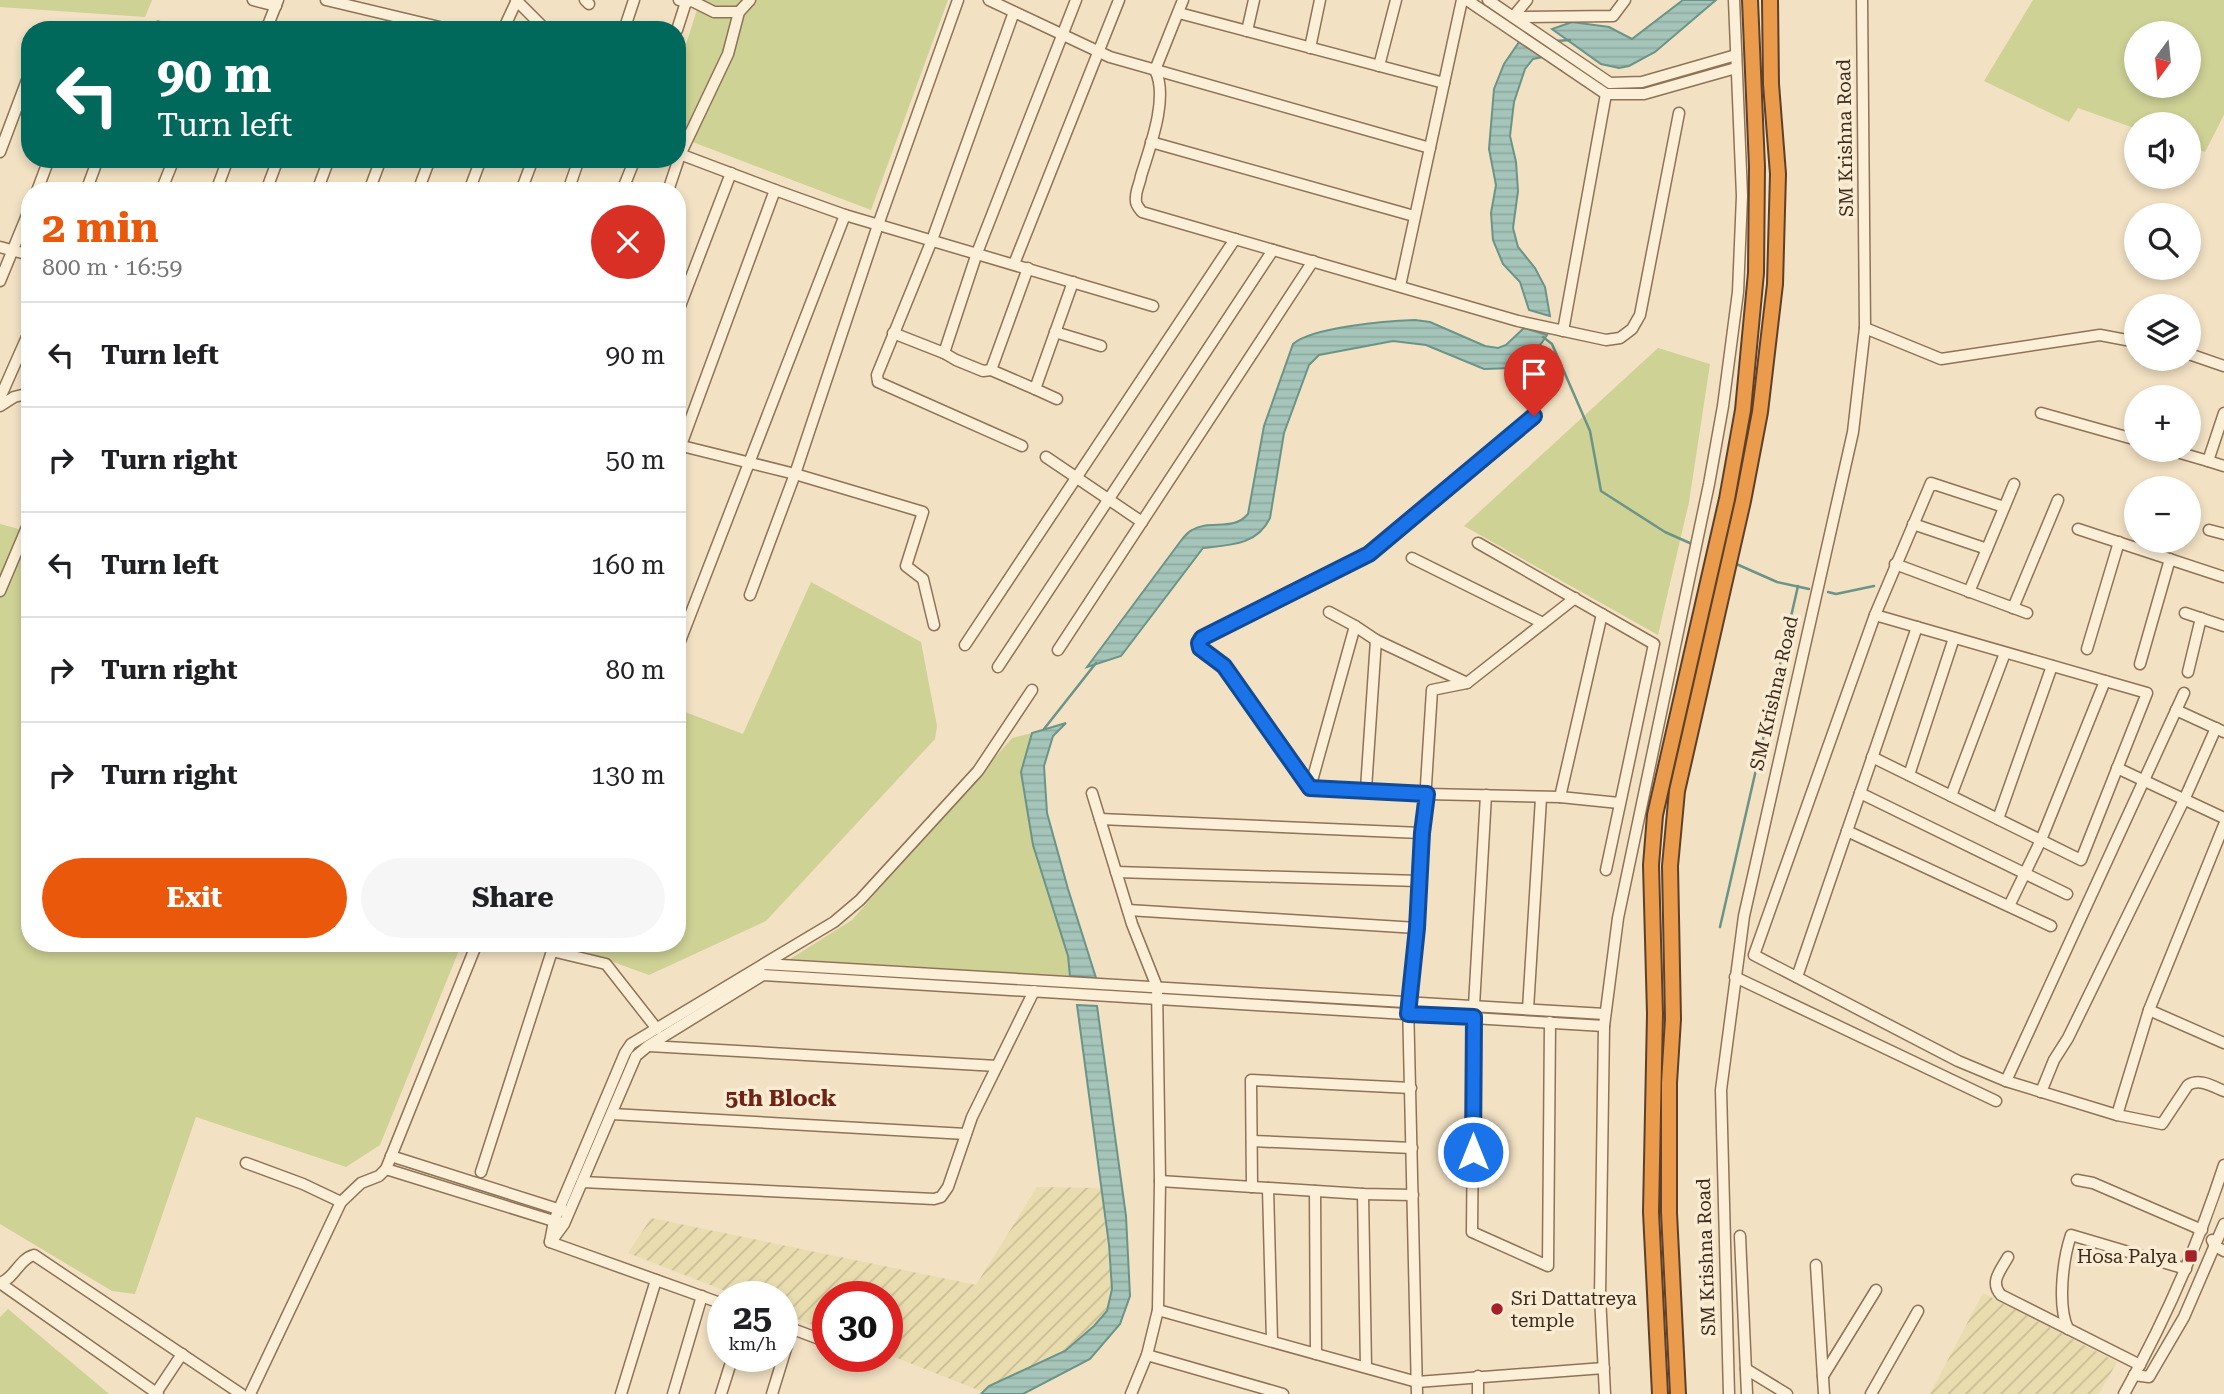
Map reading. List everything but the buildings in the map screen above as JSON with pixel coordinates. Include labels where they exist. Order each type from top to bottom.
[{"type":"highway","points":[[1660,1394],[1651,1212],[1655,1014],[1651,865],[1655,815],[1727,499],[1743,410],[1756,274],[1757,167],[1750,0]]},
{"type":"highway","name":"SM Krishna Road","points":[[1678,1394],[1670,1256],[1669,1083],[1673,1018],[1670,866],[1673,818],[1760,412],[1775,284],[1778,174],[1771,84],[1770,0]]},
{"type":"street","points":[[253,0],[277,3],[270,21]]},
{"type":"street","points":[[326,0],[414,21]]},
{"type":"street","points":[[507,21],[517,0],[537,21]]},
{"type":"street","points":[[627,21],[634,0]]},
{"type":"street","points":[[686,140],[728,54],[739,12],[750,0]]},
{"type":"street","points":[[751,595],[958,0]]},
{"type":"street","points":[[989,0],[1098,51],[1155,70],[1430,148]]},
{"type":"street","points":[[944,353],[977,253],[1076,0]]},
{"type":"street","points":[[1014,264],[1119,0]]},
{"type":"street","points":[[1155,70],[1183,0]]},
{"type":"street","points":[[1247,31],[1254,0]]},
{"type":"street","points":[[1310,48],[1320,0]]},
{"type":"street","points":[[1379,66],[1396,0]]},
{"type":"street","points":[[1400,286],[1465,0],[1606,94],[1644,94],[1736,68]]},
{"type":"street","points":[[1488,0],[1610,83],[1642,82],[1736,55]]},
{"type":"street","points":[[1513,17],[1527,0]]},
{"type":"street","points":[[1493,17],[1613,16],[1625,0]]},
{"type":"street","points":[[1605,1394],[1600,1296],[1605,1014],[1618,918],[1709,484],[1723,406],[1738,292],[1741,196],[1734,0]]},
{"type":"street","name":"SM Krishna Road","points":[[1729,1394],[1721,1090],[1744,916],[1853,432],[1866,328],[1862,0]]},
{"type":"street","points":[[679,21],[682,1],[692,1],[714,12],[739,12]]},
{"type":"street","points":[[1014,12],[932,240],[879,368],[878,382],[1022,446]]},
{"type":"street","points":[[1179,13],[1444,83]]},
{"type":"street","points":[[1155,70],[1161,81],[1161,93],[1136,197],[1138,208],[1142,212],[1518,321],[1606,340],[1620,338],[1632,329],[1640,315],[1679,113]]},
{"type":"street","points":[[1563,331],[1606,94]]},
{"type":"street","points":[[0,152],[21,96]]},
{"type":"street","points":[[1151,142],[1414,216]]},
{"type":"street","points":[[686,157],[845,215],[1153,306]]},
{"type":"street","points":[[686,290],[731,173]]},
{"type":"street","points":[[686,430],[775,190]]},
{"type":"street","points":[[686,626],[845,215]]},
{"type":"street","points":[[0,281],[21,231]]},
{"type":"street","points":[[965,645],[1235,239]]},
{"type":"street","points":[[0,247],[21,253]]},
{"type":"street","points":[[998,667],[1273,250]]},
{"type":"street","points":[[1058,650],[1313,261]]},
{"type":"street","points":[[991,370],[1028,268]]},
{"type":"street","points":[[1035,389],[1073,282]]},
{"type":"street","points":[[1866,328],[1941,359],[2100,335],[2124,340]]},
{"type":"street","points":[[1055,332],[1101,346]]},
{"type":"street","points":[[893,333],[983,371],[991,370],[1057,400]]},
{"type":"street","points":[[0,398],[21,350]]},
{"type":"street","points":[[2201,358],[2224,366]]},
{"type":"street","points":[[0,406],[21,395]]},
{"type":"street","points":[[2041,413],[2124,436]]},
{"type":"street","points":[[2208,461],[2224,414]]},
{"type":"street","points":[[1310,788],[1224,666],[1200,648],[1202,638],[1369,554],[1534,416]]},
{"type":"street","points":[[686,450],[749,462],[923,512],[906,566],[923,579],[934,625]]},
{"type":"street","points":[[1046,457],[1142,522]]},
{"type":"street","points":[[2201,459],[2224,466]]},
{"type":"street","points":[[2004,507],[1931,483],[1875,615],[1754,954],[1958,1061],[2006,1081],[2117,1115],[2162,1124],[2190,1084],[2200,1081],[2224,1091]]},
{"type":"street","points":[[1969,592],[2014,484]]},
{"type":"street","points":[[2012,608],[2058,500]]},
{"type":"street","points":[[1913,524],[1987,549]]},
{"type":"street","points":[[2078,530],[2224,577]]},
{"type":"street","points":[[2209,530],[2224,534]]},
{"type":"street","points":[[0,591],[21,541]]},
{"type":"street","points":[[1478,542],[1654,644],[1606,870]]},
{"type":"street","points":[[2087,649],[2119,542]]},
{"type":"street","points":[[1412,558],[1543,623]]},
{"type":"street","points":[[2140,664],[2170,559]]},
{"type":"street","points":[[1895,564],[2027,613]]},
{"type":"street","points":[[1417,1394],[1408,1002],[1417,928],[1432,690],[1467,683],[1575,598]]},
{"type":"street","points":[[1329,612],[1376,640],[1467,683]]},
{"type":"street","points":[[2185,613],[2224,626]]},
{"type":"street","points":[[1560,797],[1602,614]]},
{"type":"street","points":[[1872,757],[2081,860],[2147,693],[1875,615]]},
{"type":"street","points":[[2188,672],[2201,618]]},
{"type":"street","points":[[1310,788],[1355,626]]},
{"type":"street","points":[[1797,977],[1917,627]]},
{"type":"street","points":[[1909,775],[1954,638]]},
{"type":"street","points":[[1366,789],[1376,640]]},
{"type":"street","points":[[1951,796],[2005,653]]},
{"type":"street","points":[[1997,818],[2052,666]]},
{"type":"street","points":[[2009,906],[2040,840],[2105,681]]},
{"type":"street","points":[[564,1211],[582,1182],[636,1056],[834,922],[860,900],[978,771],[1032,690]]},
{"type":"street","points":[[2006,1081],[2184,693]]},
{"type":"street","points":[[2042,1092],[2054,1060],[2068,1038],[2220,730],[2176,710]]},
{"type":"street","points":[[2117,768],[2224,818]]},
{"type":"street","points":[[1310,788],[1560,797],[1619,803]]},
{"type":"street","points":[[1092,793],[1156,993],[1160,1181],[1158,1310],[1147,1355],[1131,1394]]},
{"type":"street","points":[[1860,793],[2067,894]]},
{"type":"street","points":[[1474,1006],[1486,795]]},
{"type":"street","points":[[1528,1009],[1541,798]]},
{"type":"street","points":[[1100,819],[1422,833]]},
{"type":"street","points":[[2117,1115],[2149,1010],[2224,825]]},
{"type":"street","points":[[1847,831],[2051,926]]},
{"type":"street","points":[[1116,872],[1419,880]]},
{"type":"street","points":[[1128,910],[1417,928]]},
{"type":"street","points":[[250,1394],[341,1202],[361,1183],[379,1176],[386,1169],[473,952]]},
{"type":"street","points":[[481,1172],[552,952]]},
{"type":"street","points":[[556,952],[606,964],[657,1029]]},
{"type":"street","points":[[763,970],[1034,991],[1408,1002],[1605,1014]]},
{"type":"street","points":[[707,1298],[550,1242],[631,1044],[763,970],[1156,993],[1408,1014],[1604,1026]]},
{"type":"street","points":[[1735,977],[1996,1101]]},
{"type":"street","points":[[582,1182],[934,1199],[942,1196],[948,1187],[966,1134],[1034,991]]},
{"type":"street","points":[[2149,1010],[2224,1043]]},
{"type":"street","points":[[1474,1017],[1472,1232],[1548,1266],[1550,1022]]},
{"type":"street","points":[[631,1044],[997,1066]]},
{"type":"street","points":[[1252,1187],[1251,1080],[1411,1088]]},
{"type":"street","points":[[612,1114],[966,1134]]},
{"type":"street","points":[[1252,1141],[1412,1148]]},
{"type":"street","points":[[391,1156],[564,1211]]},
{"type":"street","points":[[246,1163],[303,1184],[341,1202]]},
{"type":"street","points":[[2124,1394],[2186,1269],[2224,1165]]},
{"type":"street","points":[[386,1169],[559,1223]]},
{"type":"street","points":[[2077,1180],[2093,1183],[2218,1243]]},
{"type":"street","points":[[1160,1181],[1413,1195]]},
{"type":"street","points":[[1268,1188],[1272,1341]]},
{"type":"street","points":[[1315,1191],[1316,1353]]},
{"type":"street","points":[[1363,1194],[1366,1367]]},
{"type":"street","points":[[2134,1375],[2149,1377],[2185,1317],[2224,1224]]},
{"type":"street","points":[[2068,1329],[2063,1297],[2065,1260],[2071,1235],[2186,1269]]},
{"type":"street","points":[[1740,1236],[1747,1394]]},
{"type":"street","points":[[182,1354],[157,1393],[0,1283],[6,1281],[27,1257],[34,1255],[182,1354],[241,1394]]},
{"type":"street","points":[[2008,1257],[1995,1279],[1996,1289],[2001,1295],[2140,1364]]},
{"type":"street","points":[[1816,1265],[1824,1394]]},
{"type":"street","points":[[621,1394],[656,1280]]},
{"type":"street","points":[[1823,1376],[1876,1290]]},
{"type":"street","points":[[673,1394],[702,1296]]},
{"type":"street","points":[[1158,1310],[1417,1382],[1604,1368]]},
{"type":"street","points":[[1871,1394],[1918,1311]]},
{"type":"street","points":[[1147,1355],[1283,1394]]},
{"type":"street","points":[[1746,1369],[1787,1394]]},
{"type":"street","points":[[721,1394],[728,1372]]},
{"type":"street","points":[[772,1394],[777,1372]]},
{"type":"street","points":[[1478,1376],[1478,1394]]},
{"type":"shaded area","points":[[1037,1187],[1101,1188],[1112,1289],[1107,1311],[1065,1351],[989,1386],[983,1392],[903,1360],[903,1281],[812,1281],[812,1325],[798,1319],[798,1281],[707,1281],[707,1284],[628,1253],[651,1218],[976,1285]]},
{"type":"shaded area","points":[[1983,1293],[2117,1362],[2099,1394],[1930,1394]]},
{"type":"green space","points":[[0,0],[152,0],[145,17],[0,7]]},
{"type":"green space","points":[[700,0],[948,0],[871,210],[686,139],[686,44]]},
{"type":"green space","points":[[2033,0],[2224,0],[2224,115],[2205,152],[2201,151],[2201,112],[2124,112],[2124,124],[2078,108],[2069,122],[1984,81]]},
{"type":"green space","points":[[1658,348],[1710,364],[1689,502],[1658,635],[1464,526]]},
{"type":"green space","points":[[0,524],[21,530],[21,952],[458,952],[380,1145],[346,1167],[196,1117],[135,1294],[112,1291],[0,1224]]},
{"type":"green space","points":[[811,582],[921,642],[937,726],[935,739],[766,921],[649,975],[586,952],[686,952],[686,712],[743,734]]},
{"type":"green space","points":[[1032,733],[1021,772],[1033,845],[1068,956],[1070,976],[790,959],[852,920],[1012,738]]},
{"type":"green space","points":[[8,1309],[109,1394],[0,1394],[0,1317]]},
{"type":"water","points":[[1683,0],[1716,0],[1655,52],[1629,66],[1619,68],[1601,64],[1552,29],[1572,22],[1609,27],[1632,39]]},
{"type":"water","points":[[1519,42],[1543,57],[1533,59],[1525,69],[1514,102],[1510,136],[1516,162],[1518,191],[1513,228],[1518,247],[1535,268],[1545,287],[1550,316],[1529,310],[1520,282],[1503,264],[1493,240],[1491,213],[1496,185],[1489,149],[1494,89],[1504,64]]},
{"type":"water","points":[[1415,320],[1430,322],[1485,346],[1498,348],[1506,345],[1524,328],[1547,335],[1534,354],[1512,368],[1484,369],[1426,345],[1393,341],[1319,355],[1309,365],[1284,433],[1270,518],[1265,527],[1242,542],[1203,548],[1121,656],[1087,667],[1187,534],[1206,525],[1235,523],[1248,514],[1264,426],[1293,344],[1316,333],[1333,329]]},
{"type":"water","points":[[1066,723],[1053,736],[1044,766],[1047,813],[1096,978],[1070,976],[1068,956],[1033,845],[1021,772],[1032,733]]},
{"type":"water","points":[[1077,1005],[1097,1006],[1126,1216],[1130,1296],[1120,1324],[1090,1359],[1023,1394],[981,1394],[989,1386],[1065,1351],[1107,1311],[1112,1289],[1109,1245]]},
{"type":"waterway","points":[[1555,41],[1570,40]]},
{"type":"waterway","points":[[1543,337],[1552,344],[1590,431],[1601,491],[1665,532],[1692,544]]},
{"type":"waterway","points":[[1734,563],[1777,582],[1809,589]]},
{"type":"waterway","points":[[1720,927],[1798,586]]},
{"type":"waterway","points":[[1828,592],[1836,594],[1874,586]]},
{"type":"waterway","points":[[1044,729],[1096,663]]},
{"type":"place","name":"Hosa Palya","points":[[2191,1256]]},
{"type":"place","name":"Sri Dattatreya temple","points":[[1497,1309]]},
{"type":"district","name":"5th Block","points":[[781,1098]]},
{"type":"route","points":[[1473,1152],[1474,1017],[1408,1014],[1427,794],[1310,788],[1224,666],[1200,648],[1199,643],[1202,638],[1369,554],[1534,416]]}]
